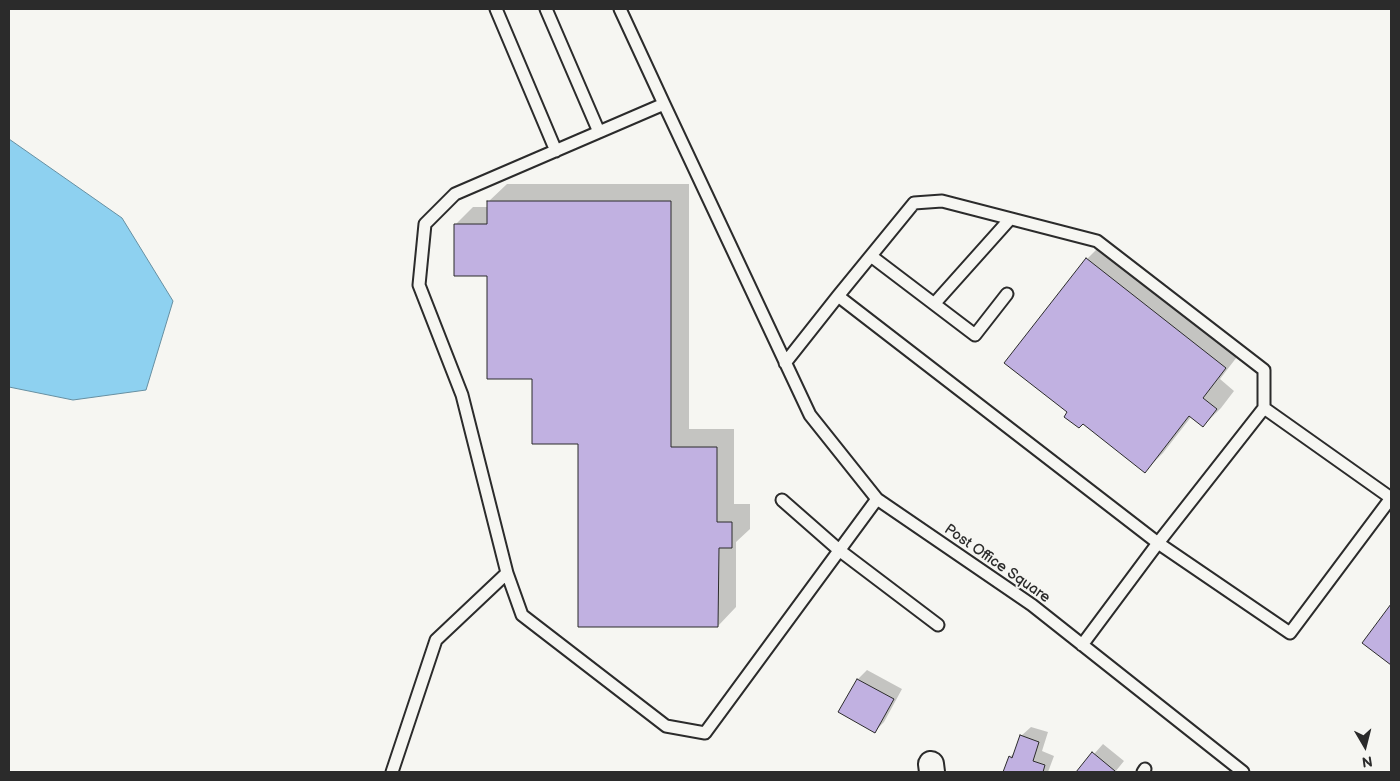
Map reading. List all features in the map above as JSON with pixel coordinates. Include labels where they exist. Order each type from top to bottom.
[{"type":"lane","points":[[496,9],[556,150]]},
{"type":"lane","points":[[546,9],[600,132]]},
{"type":"lane","name":"Post Office Square","points":[[620,9],[810,415],[877,499],[1032,606],[1243,772]]},
{"type":"lane","points":[[664,104],[455,194],[425,224],[419,285],[462,395],[507,573],[522,615],[666,726],[705,733],[877,499]]},
{"type":"lane","points":[[785,363],[914,203],[942,200],[1097,241],[1264,370],[1264,408],[1158,543],[1082,645]]},
{"type":"lane","points":[[934,304],[1010,219]]},
{"type":"lane","points":[[871,256],[975,335],[1007,294]]},
{"type":"lane","points":[[838,296],[1158,543],[1290,633],[1391,498],[1264,408]]},
{"type":"lane","points":[[782,500],[839,550],[938,625]]},
{"type":"lane","points":[[392,772],[436,640],[507,573]]},
{"type":"water","points":[[9,139],[122,218],[173,301],[146,390],[73,400],[9,387]]},
{"type":"building","points":[[487,201],[671,201],[671,447],[717,447],[717,522],[732,522],[732,548],[719,548],[718,627],[578,627],[578,444],[532,444],[532,379],[487,379],[487,276],[454,276],[454,224],[487,224]]},
{"type":"building","points":[[1086,258],[1226,368],[1203,398],[1217,409],[1203,427],[1189,416],[1145,473],[1083,424],[1079,428],[1064,417],[1067,412],[1004,363]]},
{"type":"building","points":[[1391,604],[1391,665],[1362,643]]},
{"type":"building","points":[[857,679],[894,699],[875,733],[838,712]]},
{"type":"building","points":[[1020,735],[1039,742],[1033,761],[1045,765],[1043,772],[1003,772],[1009,756],[1012,758]]},
{"type":"building","points":[[1092,752],[1115,771],[1076,772]]}]
